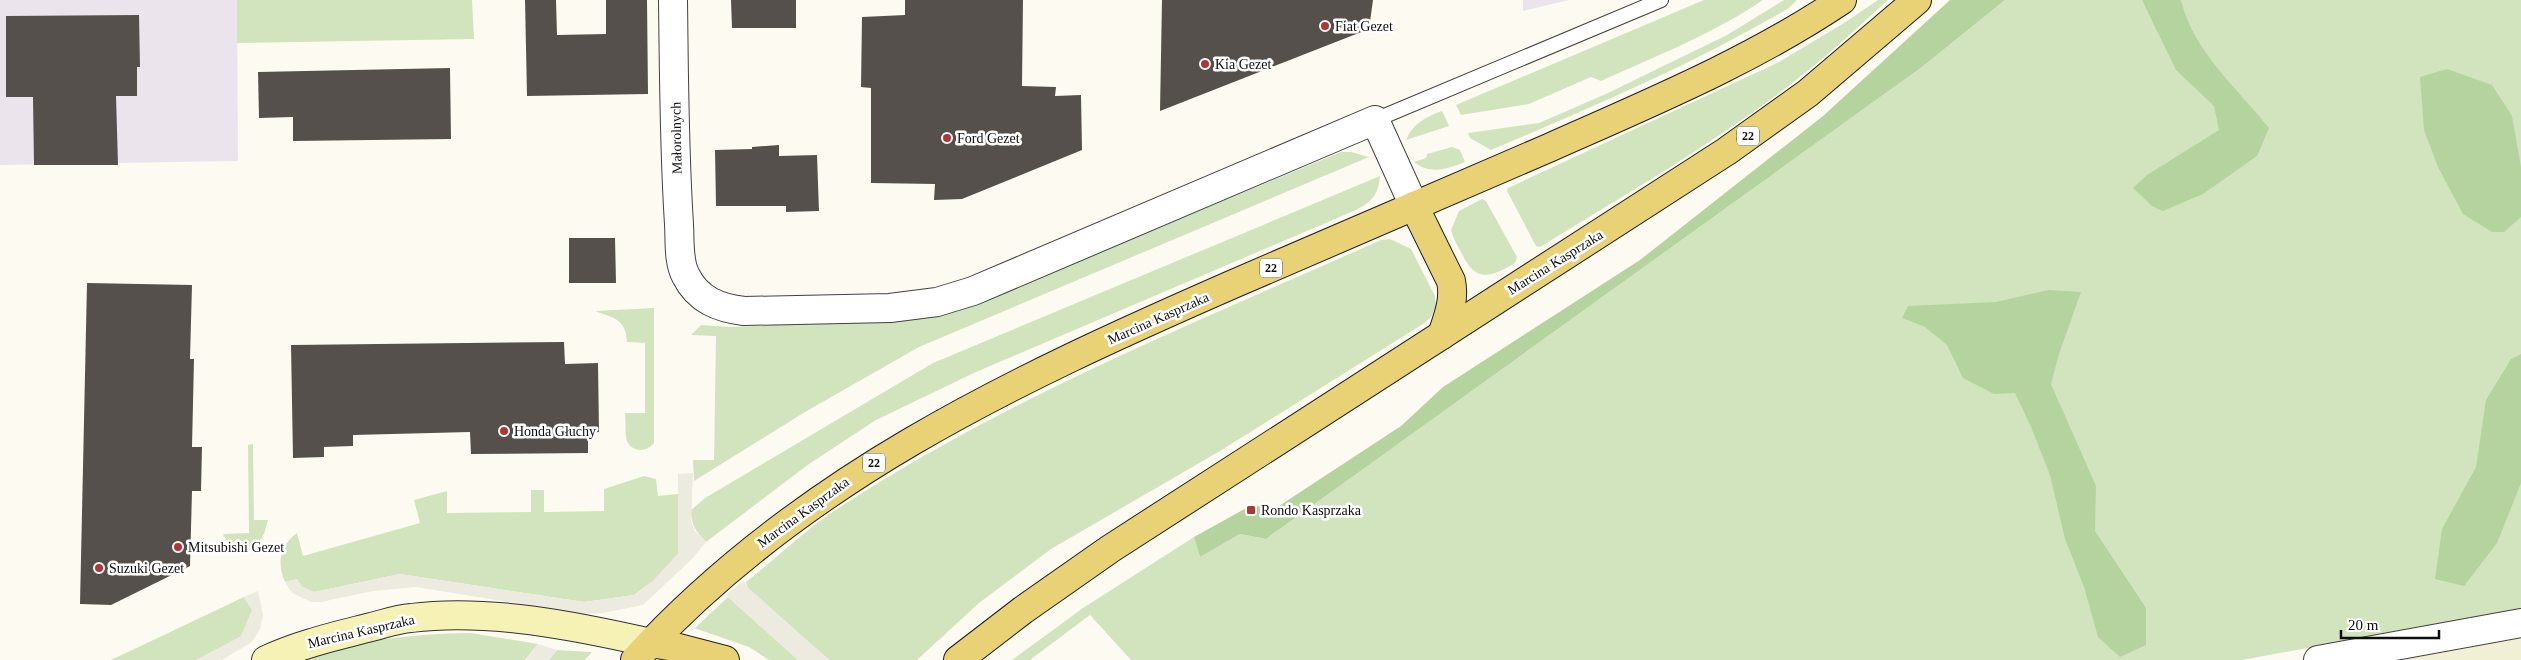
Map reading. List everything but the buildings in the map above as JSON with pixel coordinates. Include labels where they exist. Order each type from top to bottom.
[{"type":"main road","name":"Marcina Kasprzaka","points":[[266,660],[298,646],[410,618],[477,616],[584,630],[643,651],[721,575],[792,518],[858,473],[973,406],[1128,330],[1699,80],[1784,35],[1842,0]]},
{"type":"main road","name":"Marcina Kasprzaka","points":[[958,660],[1023,610],[1110,549],[1667,191],[1784,111],[1849,60],[1917,0]]},
{"type":"main road","points":[[1414,206],[1451,281],[1452,302],[1442,335]]},
{"type":"main road","points":[[643,651],[676,647],[726,660]]},
{"type":"street","name":"Małorolnych","points":[[673,0],[677,198],[681,253],[685,275],[699,296],[725,309],[744,311],[890,308],[937,302],[973,291],[1375,120]]},
{"type":"street","points":[[1375,120],[1414,206]]},
{"type":"street","points":[[2318,660],[2521,622]]},
{"type":"lane","points":[[1375,120],[1661,0]]},
{"type":"shaded area","points":[[0,0],[237,0],[238,161],[0,165]]},
{"type":"shaded area","points":[[1523,0],[1569,0],[1523,11]]},
{"type":"shaded area","points":[[693,473],[691,521],[695,531],[706,542],[692,559],[643,605],[603,613],[583,614],[416,587],[373,591],[321,602],[311,602],[292,593],[285,582],[297,579],[302,587],[314,592],[400,574],[584,602],[634,595],[653,581],[678,554],[678,474]]},
{"type":"shaded area","points":[[744,580],[748,588],[829,660],[798,660],[726,595]]},
{"type":"shaded area","points":[[258,591],[263,615],[260,629],[252,642],[222,660],[196,660],[241,636],[252,610],[244,597]]},
{"type":"shaded area","points":[[2521,638],[2521,660],[2395,660]]},
{"type":"shaded area","points":[[538,644],[557,650],[549,660],[526,660]]},
{"type":"green space","points":[[237,0],[472,0],[474,39],[237,43]]},
{"type":"green space","points":[[1704,0],[1763,0],[1704,34],[1601,81],[1591,77],[1529,104],[1461,115],[1456,105]]},
{"type":"green space","points":[[1784,0],[1797,0],[1789,8],[1717,48],[1605,101],[1491,150],[1470,138],[1468,133],[1539,123],[1608,93],[1727,35]]},
{"type":"green space","points":[[1878,0],[1888,0],[1816,64],[1761,106],[1699,149],[1636,189],[1540,247],[1536,246],[1507,191],[1508,188],[1777,63],[1844,23]]},
{"type":"green space","points":[[1950,0],[2005,0],[1922,67],[1266,539],[1240,534],[1200,557],[1194,537],[1250,506],[1279,506],[1401,426],[1443,387],[1640,260],[1823,116]]},
{"type":"green space","points":[[2005,0],[2521,0],[2521,609],[2242,660],[1131,660],[1090,615],[1030,660],[1012,660],[1083,608],[1194,537],[1200,557],[1240,534],[1266,539],[1922,67]]},
{"type":"green space","points":[[2142,0],[2181,0],[2195,36],[2206,52],[2269,128],[2257,156],[2203,194],[2163,211],[2152,206],[2133,188],[2147,175],[2219,130],[2214,106],[2176,70]]},
{"type":"green space","points":[[2447,69],[2492,85],[2512,116],[2521,167],[2521,217],[2504,232],[2492,232],[2463,214],[2438,167],[2424,130],[2420,77]]},
{"type":"green space","points":[[1442,111],[1449,126],[1406,140],[1416,125],[1431,115]]},
{"type":"green space","points":[[1452,147],[1460,150],[1465,162],[1445,169],[1432,170],[1414,162],[1426,158],[1427,154]]},
{"type":"green space","points":[[1341,152],[1351,152],[1369,157],[919,347],[805,412],[694,481],[693,460],[714,460],[716,336],[691,335],[701,325],[730,327],[916,319],[960,310]]},
{"type":"green space","points":[[1380,176],[1374,197],[1367,204],[1356,210],[976,372],[876,420],[809,464],[706,542],[695,528],[691,510],[705,498],[933,363]]},
{"type":"green space","points":[[1482,199],[1486,201],[1517,257],[1515,263],[1498,272],[1484,275],[1472,269],[1466,262],[1451,230],[1459,211]]},
{"type":"green space","points":[[1390,239],[1411,249],[1435,296],[1436,306],[1431,317],[1423,324],[1220,451],[1051,549],[979,603],[917,660],[829,660],[748,588],[746,582],[834,511],[899,470],[965,433],[1033,397],[1171,332],[1381,240]]},
{"type":"green space","points":[[2048,290],[2081,292],[2059,354],[2051,384],[2096,486],[2095,531],[2146,608],[2146,645],[2120,657],[2098,637],[2084,587],[2065,539],[2050,475],[2015,393],[1994,394],[1963,378],[1947,345],[1925,327],[1902,318],[1908,306],[1996,302]]},
{"type":"green space","points":[[654,308],[654,443],[647,449],[638,450],[631,447],[626,438],[625,413],[645,413],[645,343],[627,342],[624,328],[618,320],[595,311]]},
{"type":"green space","points":[[2521,354],[2521,483],[2497,543],[2464,586],[2435,579],[2442,529],[2476,467],[2486,400],[2511,359]]},
{"type":"green space","points":[[253,444],[254,520],[268,520],[264,535],[256,544],[251,547],[240,548],[230,544],[223,534],[249,533],[248,445]]},
{"type":"green space","points":[[644,476],[656,479],[658,496],[678,494],[678,554],[653,581],[634,595],[584,602],[400,574],[314,592],[302,587],[297,579],[285,582],[282,575],[281,556],[283,549],[297,533],[303,556],[420,523],[414,500],[447,491],[447,513],[531,512],[531,490],[544,490],[544,512],[604,511],[604,489]]},
{"type":"green space","points":[[244,597],[252,610],[241,637],[196,660],[111,660]]},
{"type":"green space","points":[[728,597],[798,660],[769,660],[749,647],[695,628]]},
{"type":"green space","points":[[471,633],[538,644],[525,660],[305,660],[367,642],[407,636]]},
{"type":"green space","points":[[557,650],[592,652],[585,660],[549,660]]},
{"type":"place","name":"Fiat Gezet","points":[[1325,26]]},
{"type":"place","name":"Kia Gezet","points":[[1205,64]]},
{"type":"place","name":"Ford Gezet","points":[[947,138]]},
{"type":"place","name":"Honda Głuchy","points":[[504,431]]},
{"type":"place","name":"Rondo Kasprzaka","points":[[1251,510]]},
{"type":"place","name":"Mitsubishi Gezet","points":[[178,547]]},
{"type":"place","name":"Suzuki Gezet","points":[[99,568]]}]
